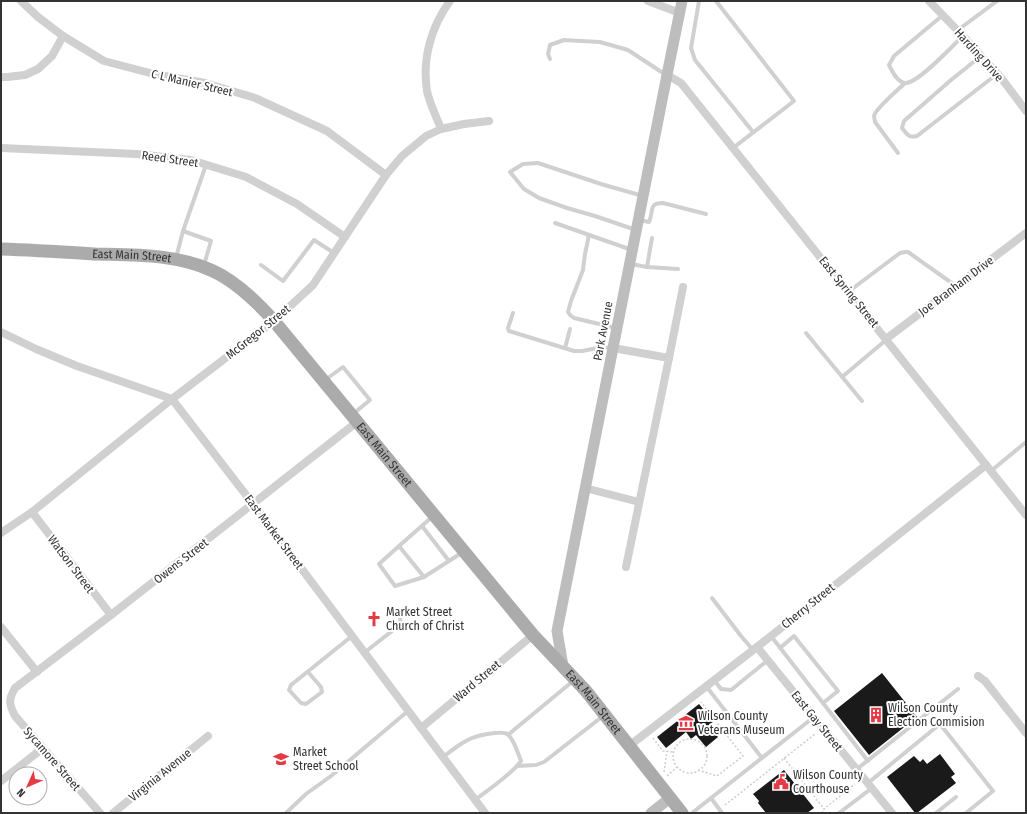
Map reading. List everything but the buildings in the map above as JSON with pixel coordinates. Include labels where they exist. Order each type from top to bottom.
[{"type":"main road","name":"East Main Street","points":[[1,249],[147,256],[176,259],[214,272],[246,293],[274,321],[533,635],[586,691],[682,813]]},
{"type":"street","name":"C L Manier Street","points":[[21,1],[38,17],[63,36],[104,61],[154,74],[205,83],[255,98],[327,131],[386,175]]},
{"type":"street","points":[[441,129],[427,92],[426,67],[429,44],[439,18],[450,1]]},
{"type":"street","points":[[648,1],[680,13]]},
{"type":"street","name":"Park Avenue","points":[[563,666],[557,630],[682,1]]},
{"type":"street","name":"Harding Drive","points":[[929,1],[997,74],[1026,111]]},
{"type":"street","points":[[1,77],[25,75],[38,69],[52,56],[63,36]]},
{"type":"street","name":"East Spring Street","points":[[667,75],[681,83],[1026,515]]},
{"type":"street","name":"McGregor Street","points":[[1,533],[32,512],[172,399],[274,321],[313,285],[386,175],[402,156],[426,136],[441,129],[489,121]]},
{"type":"street","name":"Reed Street","points":[[1,148],[137,154],[191,160],[246,177],[297,204],[345,237]]},
{"type":"street","name":"Joe Branham Drive","points":[[886,339],[1026,233]]},
{"type":"street","points":[[626,567],[683,287]]},
{"type":"street","points":[[1,332],[36,349],[77,366],[172,399]]},
{"type":"street","points":[[613,348],[669,358]]},
{"type":"street","name":"East Market Street","points":[[172,399],[253,504],[485,813]]},
{"type":"street","name":"Owens Street","points":[[10,702],[11,696],[16,688],[111,616],[253,504],[354,419]]},
{"type":"street","name":"Cherry Street","points":[[629,746],[988,468]]},
{"type":"street","points":[[585,488],[639,502]]},
{"type":"street","name":"Watson Street","points":[[32,512],[111,616]]},
{"type":"street","points":[[1,627],[37,672]]},
{"type":"street","name":"Ward Street","points":[[421,728],[533,635]]},
{"type":"street","name":"East Gay Street","points":[[755,649],[768,660],[857,769],[888,812]]},
{"type":"street","points":[[978,676],[985,681],[1026,733]]},
{"type":"street","name":"Sycamore Street","points":[[10,702],[15,716],[100,813]]},
{"type":"street","name":"Virginia Avenue","points":[[112,813],[208,736]]},
{"type":"street","points":[[1,781],[44,748]]},
{"type":"street","points":[[650,813],[670,798]]},
{"type":"lane","points":[[699,1],[691,48],[695,60],[753,132]]},
{"type":"lane","points":[[716,1],[794,101],[733,148]]},
{"type":"lane","points":[[898,153],[875,122],[874,116],[876,112],[881,105],[905,83],[920,76],[960,33],[997,1]]},
{"type":"lane","points":[[905,83],[892,72],[889,65],[890,61],[943,15]]},
{"type":"lane","points":[[550,59],[548,54],[550,45],[564,40],[600,42],[628,50],[667,75]]},
{"type":"lane","points":[[981,56],[904,121],[902,128],[907,135],[912,137],[917,136],[997,74]]},
{"type":"lane","points":[[643,196],[600,184],[538,163],[523,164],[510,172],[524,189],[538,198],[595,216],[637,225],[649,222],[652,209],[657,203],[663,203],[706,214]]},
{"type":"lane","points":[[176,259],[183,231],[206,165]]},
{"type":"lane","points":[[554,223],[632,250]]},
{"type":"lane","points":[[183,231],[211,241],[204,268]]},
{"type":"lane","points":[[589,235],[584,254],[583,270],[568,312],[574,318],[617,328]]},
{"type":"lane","points":[[647,267],[652,238]]},
{"type":"lane","points":[[261,265],[283,281],[314,240],[334,254]]},
{"type":"lane","points":[[848,292],[900,254],[905,252],[908,252],[956,286]]},
{"type":"lane","points":[[630,263],[647,267],[678,269]]},
{"type":"lane","points":[[513,313],[508,328],[509,330],[574,351],[603,347],[613,348]]},
{"type":"lane","points":[[565,348],[570,329]]},
{"type":"lane","points":[[806,333],[862,402]]},
{"type":"lane","points":[[842,377],[886,339]]},
{"type":"lane","points":[[323,381],[343,367],[370,400],[354,419]]},
{"type":"lane","points":[[988,468],[1026,442]]},
{"type":"lane","points":[[434,516],[379,564],[395,586],[424,577],[463,552]]},
{"type":"lane","points":[[422,526],[449,561]]},
{"type":"lane","points":[[399,546],[424,577]]},
{"type":"lane","points":[[712,598],[741,636],[755,649]]},
{"type":"lane","points":[[364,653],[397,627],[401,619],[400,613]]},
{"type":"lane","points":[[308,672],[321,687],[322,692],[306,704],[300,703],[289,690],[290,685],[352,636]]},
{"type":"lane","points":[[770,636],[868,761]]},
{"type":"lane","points":[[780,648],[794,636],[838,691],[823,704]]},
{"type":"lane","points":[[714,680],[721,690],[731,690],[768,660]]},
{"type":"lane","points":[[509,734],[575,679]]},
{"type":"lane","points":[[706,686],[762,758]]},
{"type":"lane","points":[[857,769],[958,689]]},
{"type":"lane","points":[[286,813],[306,794],[408,711]]},
{"type":"lane","points":[[517,766],[536,765],[544,762],[605,715]]},
{"type":"lane","points":[[692,813],[814,717]]},
{"type":"lane","points":[[839,813],[940,724],[993,791],[966,813]]},
{"type":"lane","points":[[443,757],[471,738],[482,734],[504,732],[509,734],[514,743],[520,761],[517,766],[475,800]]},
{"type":"lane","points":[[936,813],[956,797]]},
{"type":"lane","points":[[711,798],[722,813]]},
{"type":"path","points":[[698,699],[743,756],[717,776],[698,770]]},
{"type":"path","points":[[728,809],[724,805],[815,734]]},
{"type":"path","points":[[651,735],[663,751],[673,752]]},
{"type":"path","points":[[684,740],[695,740],[704,747],[706,752],[705,764],[698,770],[691,773],[686,772],[677,767],[674,762],[673,752],[679,743],[684,740]]},
{"type":"path","points":[[664,772],[667,751]]},
{"type":"path","points":[[784,758],[824,808]]},
{"type":"path","points":[[667,776],[677,767]]},
{"type":"path","points":[[822,813],[824,808],[855,784]]},
{"type":"place","name":"Market Street Church of Christ","points":[[374,619]]},
{"type":"place","name":"Wilson County Election Commision","points":[[876,715]]},
{"type":"place","name":"Wilson County Veterans Museum","points":[[686,723]]},
{"type":"place","name":"Market Street School","points":[[281,759]]},
{"type":"place","name":"Wilson County Courthouse","points":[[781,782]]}]
